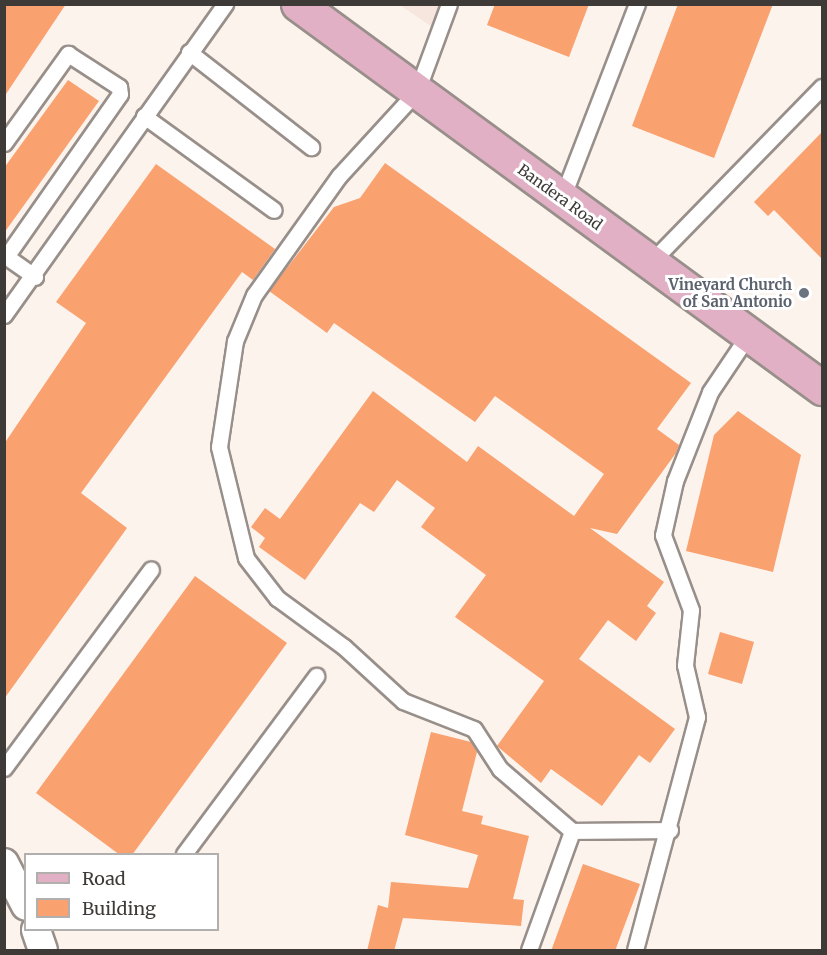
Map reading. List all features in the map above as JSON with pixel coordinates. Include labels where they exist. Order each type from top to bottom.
[{"type":"main road","name":"Bandera Road","points":[[298,4],[822,388]]},
{"type":"street","points":[[36,931],[43,951]]},
{"type":"lane","points":[[4,315],[34,277],[144,116],[225,4]]},
{"type":"lane","points":[[449,4],[417,91],[339,176],[254,296],[235,341],[219,447],[246,558],[277,598],[345,647],[404,701],[474,729],[500,769],[572,831],[670,830]]},
{"type":"lane","points":[[562,198],[637,4]]},
{"type":"lane","points":[[189,52],[311,147]]},
{"type":"lane","points":[[4,143],[68,54],[119,87],[120,94],[5,256],[34,277]]},
{"type":"lane","points":[[651,263],[822,87]]},
{"type":"lane","points":[[144,116],[274,210]]},
{"type":"lane","points":[[635,951],[670,830],[697,717],[685,665],[691,610],[663,535],[675,482],[710,392],[748,334]]},
{"type":"lane","points":[[4,768],[152,569]]},
{"type":"lane","points":[[185,853],[316,676]]},
{"type":"lane","points":[[529,951],[572,831]]},
{"type":"shaded area","points":[[400,5],[444,5],[435,29]]},
{"type":"building","points":[[4,4],[66,4],[4,97]]},
{"type":"building","points":[[495,4],[589,4],[569,57],[487,25]]},
{"type":"building","points":[[678,4],[773,4],[714,158],[632,126]]},
{"type":"building","points":[[68,80],[99,101],[4,233],[4,168]]},
{"type":"building","points":[[822,132],[822,259],[774,210],[768,216],[754,202]]},
{"type":"building","points":[[385,163],[691,383],[657,429],[679,445],[676,453],[617,534],[590,528],[664,582],[647,606],[656,613],[636,641],[608,620],[579,659],[675,729],[650,763],[639,755],[602,806],[551,769],[541,783],[497,746],[544,681],[455,617],[486,575],[421,527],[435,508],[397,480],[374,512],[360,503],[305,580],[259,547],[265,538],[251,527],[265,508],[280,519],[373,391],[467,462],[478,446],[574,516],[604,474],[495,396],[475,422],[334,323],[327,333],[269,291],[334,207],[360,198]]},
{"type":"building","points":[[156,164],[275,249],[253,280],[242,272],[81,493],[127,528],[4,699],[4,444],[86,323],[56,302]]},
{"type":"building","points":[[738,411],[801,455],[773,572],[686,551],[714,435]]},
{"type":"building","points":[[195,576],[287,643],[133,853],[117,853],[36,793]]},
{"type":"building","points":[[720,632],[754,642],[742,684],[708,674]]},
{"type":"building","points":[[431,732],[471,742],[477,752],[462,811],[483,816],[481,824],[529,836],[513,899],[524,900],[521,926],[403,918],[394,951],[367,951],[378,905],[388,908],[391,882],[468,888],[478,855],[405,835]]},
{"type":"building","points":[[583,864],[640,884],[615,951],[551,951]]},
{"type":"place","name":"Vineyard Church of San Antonio","points":[[804,293]]}]
